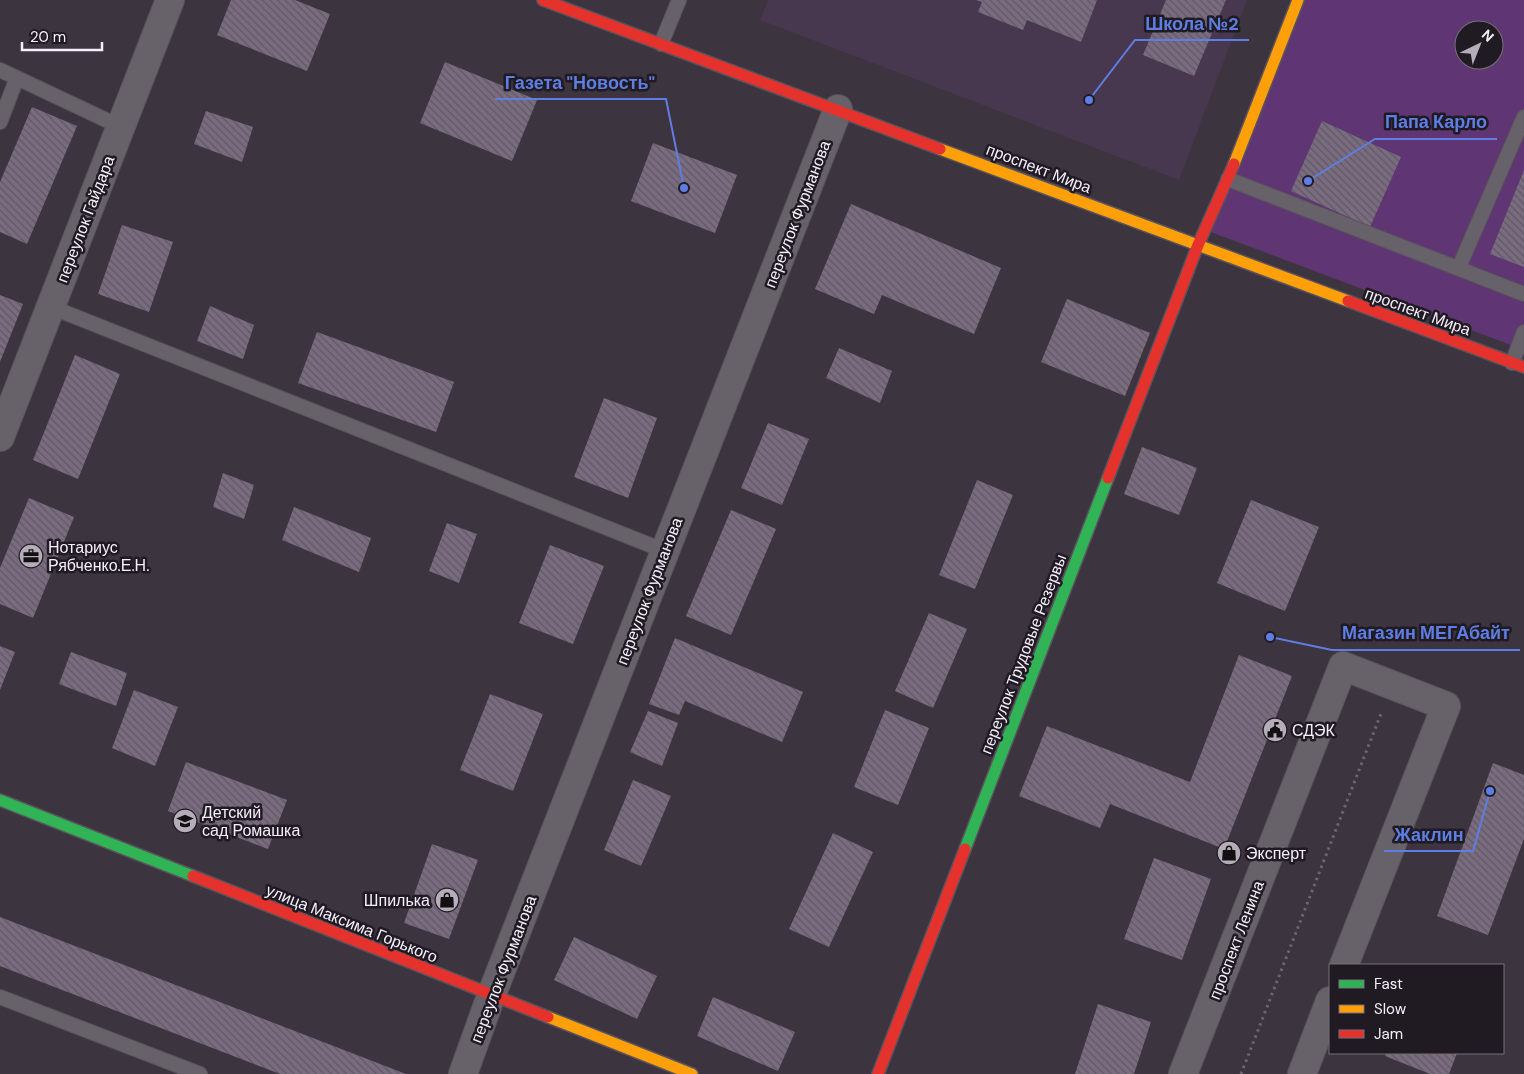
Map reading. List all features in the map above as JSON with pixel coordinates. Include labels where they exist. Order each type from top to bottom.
[{"type":"street","name":"переулок Гайдара","points":[[0,437],[170,0]]},
{"type":"street","name":"проспект Мира","points":[[543,0],[1518,365]]},
{"type":"street","name":"переулок Трудовые Резервы","points":[[878,1074],[1198,245],[1228,179],[1298,0]]},
{"type":"street","name":"переулок Фурманова","points":[[463,1074],[491,996],[838,109]]},
{"type":"street","name":"проспект Ленина","points":[[1184,1074],[1343,666],[1446,706],[1344,964]]},
{"type":"street","name":"улица Максима Горького","points":[[0,800],[692,1074]]},
{"type":"street","points":[[1302,1074],[1329,1004]]},
{"type":"lane","points":[[661,44],[679,0]]},
{"type":"lane","points":[[0,70],[121,127]]},
{"type":"lane","points":[[0,122],[17,78]]},
{"type":"lane","points":[[1459,267],[1524,116]]},
{"type":"lane","points":[[1228,179],[1459,267],[1524,294]]},
{"type":"lane","points":[[51,307],[665,551]]},
{"type":"lane","points":[[1518,365],[1524,332]]},
{"type":"lane","points":[[0,997],[200,1074]]},
{"type":"path","points":[[1241,1074],[1392,685]]},
{"type":"shaded area","points":[[768,0],[1247,0],[1179,180],[760,20]]},
{"type":"shaded area","points":[[1294,0],[1524,0],[1524,350],[1208,231]]},
{"type":"building","points":[[231,0],[295,0],[330,14],[307,71],[217,35]]},
{"type":"building","points":[[976,0],[1097,0],[1081,42],[1027,20],[1023,30],[978,12],[982,2]]},
{"type":"building","points":[[1166,0],[1226,0],[1194,76],[1143,55]]},
{"type":"building","points":[[445,62],[537,100],[512,161],[420,123]]},
{"type":"building","points":[[32,107],[77,126],[27,244],[0,232],[0,182]]},
{"type":"building","points":[[206,111],[253,127],[242,162],[194,144]]},
{"type":"building","points":[[1322,121],[1401,157],[1370,227],[1291,191]]},
{"type":"building","points":[[653,143],[737,175],[715,233],[631,201]]},
{"type":"building","points":[[1524,170],[1524,267],[1490,254]]},
{"type":"building","points":[[851,204],[1001,268],[974,334],[882,295],[874,314],[815,289]]},
{"type":"building","points":[[122,225],[173,242],[149,312],[98,294]]},
{"type":"building","points":[[0,295],[23,304],[0,362]]},
{"type":"building","points":[[1067,299],[1150,333],[1125,396],[1041,362]]},
{"type":"building","points":[[210,306],[254,325],[243,359],[197,341]]},
{"type":"building","points":[[317,332],[454,382],[436,432],[298,383]]},
{"type":"building","points":[[839,348],[892,371],[880,403],[826,378]]},
{"type":"building","points":[[75,355],[120,374],[78,479],[33,460]]},
{"type":"building","points":[[604,398],[657,418],[628,498],[574,477]]},
{"type":"building","points":[[768,423],[809,439],[782,505],[741,488]]},
{"type":"building","points":[[1142,447],[1197,468],[1179,515],[1124,494]]},
{"type":"building","points":[[223,473],[254,485],[244,519],[213,507]]},
{"type":"building","points":[[977,480],[1013,495],[975,589],[939,575]]},
{"type":"building","points":[[29,498],[74,517],[33,618],[0,604],[0,568]]},
{"type":"building","points":[[1251,500],[1319,527],[1285,611],[1217,583]]},
{"type":"building","points":[[294,507],[371,538],[359,572],[282,540]]},
{"type":"building","points":[[731,510],[776,529],[731,635],[686,616]]},
{"type":"building","points":[[447,523],[477,534],[459,583],[429,571]]},
{"type":"building","points":[[550,545],[604,566],[573,644],[519,623]]},
{"type":"building","points":[[929,613],[967,629],[933,708],[895,691]]},
{"type":"building","points":[[675,638],[803,692],[782,742],[685,701],[679,715],[649,704]]},
{"type":"building","points":[[0,646],[15,652],[0,690]]},
{"type":"building","points":[[71,652],[127,673],[116,706],[59,684]]},
{"type":"building","points":[[1239,655],[1292,676],[1224,849],[1110,804],[1100,828],[1019,796],[1047,726],[1190,782]]},
{"type":"building","points":[[134,690],[178,707],[155,766],[112,748]]},
{"type":"building","points":[[490,694],[543,714],[513,791],[460,770]]},
{"type":"building","points":[[885,710],[929,728],[898,805],[854,787]]},
{"type":"building","points":[[648,711],[678,723],[662,766],[630,752]]},
{"type":"building","points":[[186,762],[287,800],[268,849],[168,811]]},
{"type":"building","points":[[1493,763],[1524,775],[1524,839],[1488,935],[1437,916]]},
{"type":"building","points":[[633,780],[671,796],[641,866],[604,850]]},
{"type":"building","points":[[833,833],[873,852],[829,947],[789,929]]},
{"type":"building","points":[[432,844],[478,860],[449,939],[404,923]]},
{"type":"building","points":[[1154,858],[1211,879],[1182,960],[1124,939]]},
{"type":"building","points":[[0,917],[406,1074],[280,1074],[0,966]]},
{"type":"building","points":[[574,937],[657,976],[637,1019],[554,980]]},
{"type":"building","points":[[713,997],[795,1032],[778,1071],[697,1036]]},
{"type":"building","points":[[1098,1004],[1151,1022],[1134,1074],[1075,1074]]},
{"type":"building","points":[[1386,1054],[1457,1054],[1449,1074],[1430,1074],[1385,1056]]},
{"type":"traffic: fast","points":[[965,849],[1108,478]]},
{"type":"traffic: fast","points":[[0,800],[193,876]]},
{"type":"traffic: slow","points":[[1234,164],[1298,0]]},
{"type":"traffic: slow","points":[[940,149],[1348,301]]},
{"type":"traffic: slow","points":[[548,1017],[692,1074]]},
{"type":"traffic: jam","points":[[543,0],[940,149]]},
{"type":"traffic: jam","points":[[1108,478],[1198,245],[1234,164]]},
{"type":"traffic: jam","points":[[1348,301],[1524,367]]},
{"type":"traffic: jam","points":[[878,1074],[965,849]]},
{"type":"traffic: jam","points":[[193,876],[548,1017]]},
{"type":"place","name":"Школа №2","points":[[1089,100]]},
{"type":"place","name":"Папа Карло","points":[[1308,181]]},
{"type":"place","name":"Газета \"Новость\"","points":[[684,188]]},
{"type":"place","name":"Нотариус Рябченко.Е.Н.","points":[[31,556]]},
{"type":"place","name":"Магазин МЕГАбайт","points":[[1270,637]]},
{"type":"place","name":"СДЭК","points":[[1275,730]]},
{"type":"place","name":"Жаклин","points":[[1490,791]]},
{"type":"place","name":"Детский сад Ромашка","points":[[185,821]]},
{"type":"place","name":"Эксперт","points":[[1229,853]]},
{"type":"place","name":"Шпилька","points":[[447,900]]}]
